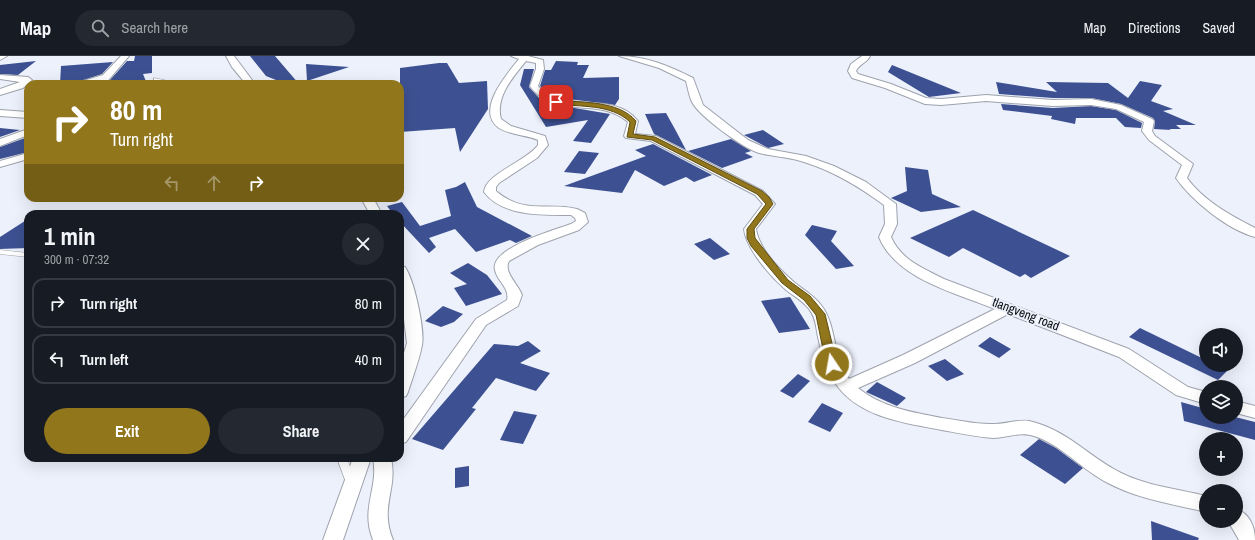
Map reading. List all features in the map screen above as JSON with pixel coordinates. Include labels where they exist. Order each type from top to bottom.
[{"type":"street","points":[[104,80],[125,56]]},
{"type":"street","points":[[230,56],[235,65],[248,80]]},
{"type":"street","name":"tlangveng road","points":[[623,56],[662,66],[690,80],[696,101],[700,107],[750,146],[761,150],[811,160],[862,184],[890,204],[891,224],[885,237],[891,252],[899,259],[939,282],[1088,337],[1124,353],[1182,391],[1199,396]]},
{"type":"street","points":[[866,56],[864,60],[854,66],[852,71],[855,76],[888,86],[925,102],[986,98],[1053,103],[1091,102],[1118,108],[1143,117],[1149,121],[1147,131],[1152,138],[1188,164],[1182,178],[1188,188],[1216,210],[1255,232]]},
{"type":"street","points":[[404,431],[481,322],[514,302],[516,298],[515,292],[503,275],[500,266],[502,261],[512,252],[575,227],[582,222],[581,216],[573,212],[520,208],[504,203],[490,192],[490,187],[494,181],[532,155],[542,147],[544,142],[542,138],[536,135],[502,126],[496,120],[494,115],[495,105],[520,57],[540,62],[534,86],[536,90],[546,98],[566,104],[604,106],[622,112],[633,121],[629,136],[653,138],[759,193],[766,199],[770,204],[750,229],[751,238],[754,244],[785,281],[807,298],[821,314],[832,364],[839,378],[870,404],[910,418],[978,430],[994,431],[1029,428],[1041,431],[1056,439],[1097,468],[1116,479],[1155,492],[1199,502]]},
{"type":"street","points":[[0,77],[28,80]]},
{"type":"street","points":[[94,80],[107,77]]},
{"type":"street","points":[[0,92],[20,86],[24,83]]},
{"type":"street","points":[[0,113],[24,115]]},
{"type":"street","points":[[18,137],[24,128]]},
{"type":"street","points":[[0,143],[24,134]]},
{"type":"street","points":[[0,164],[24,157]]},
{"type":"street","points":[[404,280],[411,308],[415,343],[404,379]]},
{"type":"street","points":[[847,386],[909,359],[1008,308]]},
{"type":"street","points":[[1243,409],[1255,412]]},
{"type":"street","points":[[333,540],[361,462]]},
{"type":"street","points":[[383,540],[377,523],[380,492],[385,475],[384,462]]},
{"type":"street","points":[[1243,526],[1249,540]]},
{"type":"lane","points":[[155,79],[160,80]]},
{"type":"lane","points":[[0,252],[24,255]]},
{"type":"lane","points":[[343,462],[352,488]]},
{"type":"building","points":[[135,56],[152,56],[152,73],[143,74],[145,80],[110,80],[127,61],[134,61]]},
{"type":"building","points":[[250,56],[275,56],[296,80],[276,80],[266,76]]},
{"type":"building","points":[[36,61],[18,75],[0,74],[0,65]]},
{"type":"building","points":[[556,61],[578,62],[577,65],[589,65],[583,78],[619,77],[619,99],[615,105],[561,98],[540,86],[545,70],[551,70]]},
{"type":"building","points":[[113,62],[102,74],[84,80],[60,80],[61,66]]},
{"type":"building","points":[[447,63],[459,83],[487,81],[488,109],[460,152],[455,128],[404,132],[404,80],[400,80],[400,68]]},
{"type":"building","points":[[306,64],[349,67],[310,80],[307,80]]},
{"type":"building","points":[[892,65],[961,93],[929,97],[888,72]]},
{"type":"building","points":[[524,69],[534,69],[529,87],[539,98],[551,104],[610,114],[591,143],[573,141],[588,120],[546,127],[520,85]]},
{"type":"building","points":[[1140,81],[1162,85],[1151,101],[1173,109],[1163,111],[1196,125],[1176,125],[1181,129],[1169,129],[1171,130],[1154,129],[1155,121],[1153,118],[1121,104],[1091,98],[1053,98],[999,94],[996,82],[1057,92],[1046,82],[1108,83],[1128,98]]},
{"type":"building","points":[[1001,104],[1053,108],[1091,106],[1116,110],[1142,123],[1141,128],[1125,127],[1116,118],[1076,118],[1075,124],[1051,119],[1052,116],[1003,110]]},
{"type":"building","points":[[666,113],[686,150],[654,134],[645,114]]},
{"type":"building","points":[[0,128],[20,130],[0,137]]},
{"type":"building","points":[[763,130],[784,144],[768,148],[744,135]]},
{"type":"building","points":[[24,138],[24,153],[0,159],[0,147]]},
{"type":"building","points":[[731,139],[751,151],[745,153],[753,157],[722,168],[688,151]]},
{"type":"building","points":[[653,144],[712,175],[694,182],[686,177],[664,186],[635,170],[622,193],[564,186],[646,156],[635,150]]},
{"type":"building","points":[[579,151],[599,153],[585,174],[564,172]]},
{"type":"building","points":[[905,167],[928,170],[932,194],[961,207],[921,212],[891,198],[907,191]]},
{"type":"building","points":[[465,182],[477,207],[532,236],[516,243],[510,240],[476,252],[455,229],[429,238],[436,247],[429,253],[404,226],[404,210],[390,210],[387,206],[402,202],[420,226],[451,216],[445,190],[456,187]]},
{"type":"building","points":[[973,210],[1070,256],[1031,278],[1025,274],[1020,277],[963,248],[949,257],[910,238]]},
{"type":"building","points":[[24,222],[24,248],[0,249],[0,237]]},
{"type":"building","points":[[812,225],[837,231],[831,241],[854,266],[836,269],[805,235]]},
{"type":"building","points":[[710,238],[730,254],[714,260],[694,244]]},
{"type":"building","points":[[468,263],[487,275],[502,294],[466,306],[454,288],[467,284],[450,273]]},
{"type":"building","points":[[790,297],[810,329],[779,333],[761,301]]},
{"type":"building","points":[[443,306],[463,314],[454,322],[441,327],[425,321]]},
{"type":"building","points":[[1140,328],[1199,357],[1199,371],[1129,337]]},
{"type":"building","points":[[990,337],[1011,349],[999,358],[978,346]]},
{"type":"building","points":[[528,341],[541,351],[520,363],[550,373],[536,391],[496,378],[472,408],[476,409],[443,450],[412,439],[494,344],[518,346]]},
{"type":"building","points":[[945,359],[964,374],[947,381],[928,366]]},
{"type":"building","points":[[1201,372],[1226,372],[1218,380]]},
{"type":"building","points":[[798,374],[810,381],[793,398],[780,391]]},
{"type":"building","points":[[877,382],[906,398],[897,406],[866,392]]},
{"type":"building","points":[[1181,402],[1199,407],[1199,424],[1243,424],[1243,419],[1255,422],[1255,440],[1243,437],[1243,432],[1225,432],[1184,421]]},
{"type":"building","points":[[822,403],[843,413],[830,432],[808,422]]},
{"type":"building","points":[[514,411],[537,415],[523,444],[500,440]]},
{"type":"building","points":[[1039,439],[1056,448],[1083,468],[1065,484],[1020,455]]},
{"type":"building","points":[[469,466],[469,486],[455,488],[455,468]]},
{"type":"building","points":[[1151,521],[1199,538],[1198,540],[1152,540]]},
{"type":"route","points":[[556,102],[604,106],[626,114],[633,121],[634,125],[629,136],[653,138],[759,193],[766,199],[770,204],[750,229],[751,238],[754,244],[785,281],[797,292],[807,298],[821,314],[832,364]]}]
